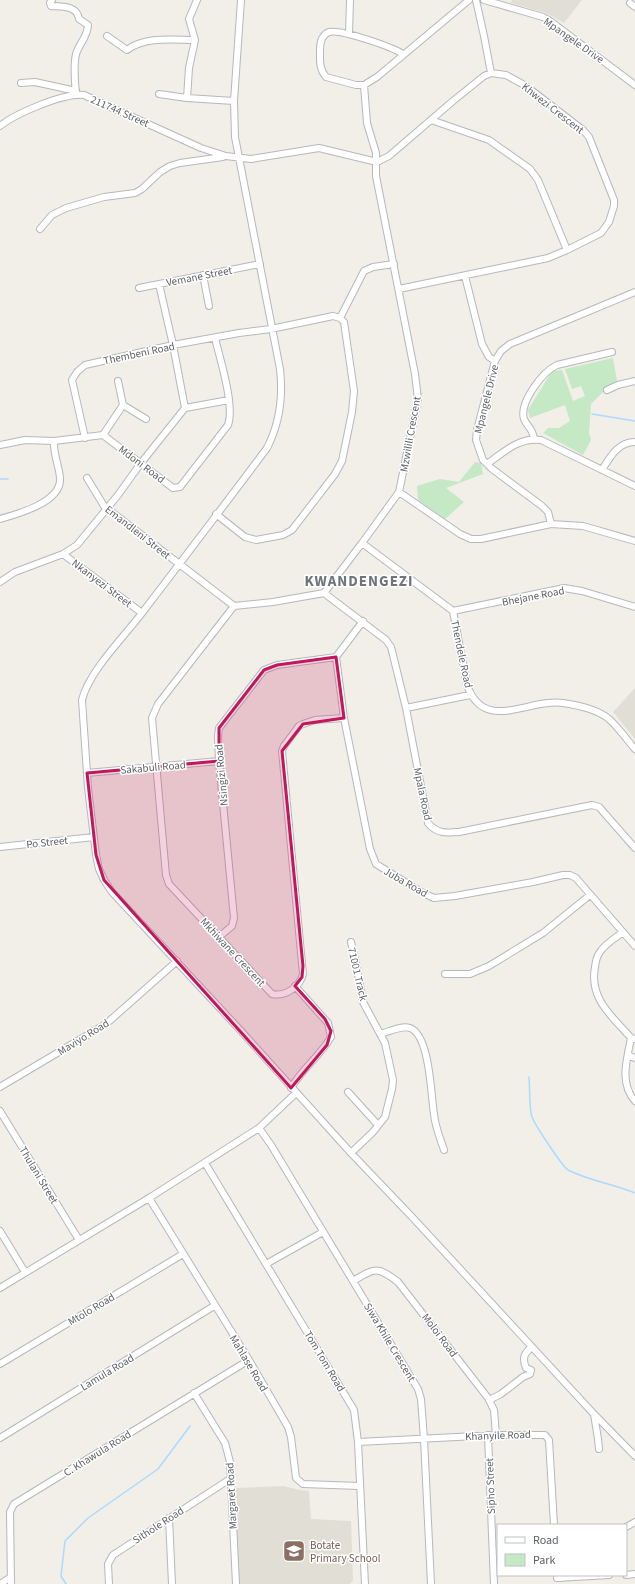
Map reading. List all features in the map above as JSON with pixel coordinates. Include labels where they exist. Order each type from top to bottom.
[{"type":"street","points":[[21,83],[42,83],[76,92],[74,71],[76,54],[86,34],[88,25],[79,19],[78,13],[74,10],[67,7],[51,6],[50,3],[52,0]]},
{"type":"street","points":[[187,98],[189,68],[195,40],[189,19],[197,0]]},
{"type":"street","points":[[241,0],[234,101],[236,137],[271,329],[280,369],[282,387],[278,420],[268,448],[216,514],[142,614],[92,677],[84,692],[82,701],[87,773],[99,869],[108,886],[132,915],[177,961],[351,1153],[635,1456]]},
{"type":"street","points":[[349,34],[350,0]]},
{"type":"street","points":[[403,54],[387,46],[349,34],[329,32],[324,36],[320,43],[320,68],[326,77],[356,85],[364,85],[377,77],[469,0]]},
{"type":"street","points":[[240,159],[260,158],[319,148],[377,162],[389,156],[484,76],[491,73],[476,0]]},
{"type":"street","name":"Mpangele Drive","points":[[484,0],[543,17],[635,85]]},
{"type":"street","points":[[107,36],[127,50],[136,44],[148,42],[162,40],[195,40]]},
{"type":"street","name":"Khwezi Crescent","points":[[399,289],[548,258],[601,233],[609,222],[614,206],[613,196],[589,137],[583,130],[526,86],[506,75],[491,73]]},
{"type":"street","points":[[364,85],[367,123],[376,153],[377,162]]},
{"type":"street","name":"211744 Street","points":[[0,126],[14,116],[76,92],[93,98],[200,148],[240,159]]},
{"type":"street","points":[[159,94],[187,98],[234,101]]},
{"type":"street","points":[[431,120],[489,140],[530,169],[538,180],[567,250]]},
{"type":"street","points":[[40,229],[52,215],[66,208],[104,197],[134,193],[142,189],[160,172],[170,166],[226,156]]},
{"type":"street","name":"Mzwilili Crescent","points":[[324,593],[399,492],[418,399],[415,374],[399,289],[376,176],[377,162]]},
{"type":"street","name":"Vemane Street","points":[[139,288],[260,264]]},
{"type":"street","points":[[216,514],[246,537],[251,539],[256,540],[283,535],[296,526],[338,468],[345,449],[354,391],[344,322],[340,318],[364,271],[373,267],[394,264]]},
{"type":"street","points":[[203,275],[209,306]]},
{"type":"street","points":[[465,276],[482,344],[488,357],[495,361]]},
{"type":"street","points":[[159,284],[185,408]]},
{"type":"street","name":"Mpangele Drive","points":[[551,524],[548,512],[487,464],[483,460],[478,449],[476,430],[495,361],[501,351],[510,344],[635,292]]},
{"type":"street","name":"Thembeni Road","points":[[85,438],[72,380],[77,372],[90,364],[239,333],[271,329],[333,316],[340,318]]},
{"type":"street","name":"Mdoni Road","points":[[103,435],[173,488],[180,487],[228,425],[230,415],[229,400],[215,338]]},
{"type":"street","points":[[534,439],[533,431],[526,423],[524,408],[538,380],[550,368],[557,364],[612,352]]},
{"type":"street","points":[[118,381],[123,405],[146,420]]},
{"type":"street","points":[[607,390],[618,385],[635,381]]},
{"type":"street","points":[[0,582],[15,572],[63,554],[78,545],[185,408],[229,400]]},
{"type":"street","points":[[0,445],[25,440],[54,441],[103,435],[123,405]]},
{"type":"street","points":[[487,464],[508,448],[520,442],[534,439],[549,442],[635,486]]},
{"type":"street","points":[[0,519],[33,507],[51,498],[56,493],[60,477],[54,455],[54,441]]},
{"type":"street","points":[[602,470],[615,450],[624,444],[635,442]]},
{"type":"street","name":"Emandleni Street","points":[[87,478],[96,496],[107,509],[179,564]]},
{"type":"street","points":[[399,492],[460,534],[471,539],[481,539],[551,524],[583,526],[635,541]]},
{"type":"street","name":"Thendele Road","points":[[362,543],[453,612],[467,685],[470,695],[479,704],[489,710],[500,712],[559,703],[589,710],[608,718],[635,749]]},
{"type":"street","name":"Nkanyezi Street","points":[[63,554],[142,614]]},
{"type":"street","points":[[179,564],[234,606],[273,602],[324,593]]},
{"type":"street","name":"Bhejane Road","points":[[453,612],[564,588],[582,591],[635,608]]},
{"type":"street","name":"Mpala Road","points":[[324,593],[363,621],[386,640],[391,647],[406,708],[428,823],[437,831],[444,834],[459,832],[592,805],[599,807],[635,848]]},
{"type":"street","name":"Mkhiwane Crescent","points":[[234,606],[155,708],[152,718],[167,878],[169,884],[272,994],[281,995],[295,986]]},
{"type":"street","points":[[336,657],[363,621]]},
{"type":"street","name":"Juba Road","points":[[336,657],[344,718],[370,849],[376,864],[421,892],[434,898],[570,875],[576,878],[635,946]]},
{"type":"street","name":"Nsingizi Road","points":[[219,938],[232,926],[234,918],[219,761],[219,728],[264,670],[277,665],[336,657]]},
{"type":"street","points":[[406,708],[470,695]]},
{"type":"street","points":[[291,1088],[297,1078],[326,1045],[331,1037],[328,1023],[295,986],[302,977],[302,966],[282,751],[299,726],[315,720],[344,718]]},
{"type":"street","name":"Sakabuli Road","points":[[87,773],[219,761]]},
{"type":"street","name":"Po Street","points":[[0,846],[94,837]]},
{"type":"street","points":[[445,974],[470,974],[489,966],[543,933],[590,894]]},
{"type":"street","points":[[623,932],[596,957],[593,975],[594,990],[597,997],[633,1039],[625,1067],[626,1086],[630,1095],[635,1101]]},
{"type":"street","name":"71001 Track","points":[[351,942],[363,1002],[388,1052],[393,1080],[385,1117],[351,1153]]},
{"type":"street","name":"Maviyo Road","points":[[0,1087],[106,1024],[177,961]]},
{"type":"street","points":[[380,1034],[405,1027],[414,1030],[419,1035],[429,1069],[434,1115],[444,1150]]},
{"type":"street","points":[[628,1055],[635,1058]]},
{"type":"street","points":[[348,1092],[378,1125]]},
{"type":"street","points":[[0,1288],[205,1163],[259,1128],[296,1093]]},
{"type":"street","name":"Thulani Street","points":[[0,1110],[79,1240]]},
{"type":"street","name":"Siwa Khile Crescent","points":[[259,1128],[271,1145],[418,1390],[421,1399],[424,1439],[431,1584]]},
{"type":"street","name":"Tom Tom Road","points":[[205,1163],[351,1403],[356,1417],[358,1442],[365,1584]]},
{"type":"street","name":"Mahlase Road","points":[[148,1198],[249,1360],[290,1433],[296,1478],[299,1482],[310,1485],[360,1486]]},
{"type":"street","points":[[0,1231],[25,1272]]},
{"type":"street","points":[[266,1264],[323,1232]]},
{"type":"street","name":"Mtolo Road","points":[[0,1364],[183,1254]]},
{"type":"street","name":"Moloi Road","points":[[353,1281],[370,1271],[375,1270],[387,1274],[398,1282],[489,1400],[495,1416],[496,1435]]},
{"type":"street","name":"Lamula Road","points":[[0,1438],[214,1306]]},
{"type":"street","points":[[489,1400],[501,1394],[523,1377],[530,1374],[531,1370],[526,1368],[523,1362],[525,1353],[532,1347]]},
{"type":"street","name":"C. Khawula Road","points":[[11,1581],[10,1512],[12,1507],[51,1481],[249,1360]]},
{"type":"street","name":"Margaret Road","points":[[194,1393],[225,1443],[230,1462],[236,1584]]},
{"type":"street","points":[[594,1414],[598,1449]]},
{"type":"street","name":"Khanyile Road","points":[[358,1442],[488,1435],[541,1434],[548,1437],[550,1440],[554,1524]]},
{"type":"street","name":"Sipho Street","points":[[488,1435],[495,1539],[494,1584]]},
{"type":"street","name":"Sithole Road","points":[[109,1584],[108,1564],[111,1557],[230,1479]]},
{"type":"street","points":[[169,1518],[172,1584]]},
{"type":"street","points":[[557,1579],[596,1576]]},
{"type":"street","points":[[0,1584],[11,1581]]},
{"type":"highlighted area","points":[[336,657],[344,718],[303,724],[282,751],[303,966],[302,977],[295,986],[325,1019],[331,1031],[327,1045],[291,1088],[104,880],[96,855],[87,773],[219,761],[219,728],[264,670],[277,665]]},
{"type":"shaded area","points":[[512,0],[582,0],[564,23],[546,13],[511,3]]},
{"type":"shaded area","points":[[635,688],[635,739],[613,712]]},
{"type":"shaded area","name":"Botate Primary School","points":[[283,1486],[309,1491],[311,1519],[351,1521],[353,1580],[350,1584],[238,1584],[235,1488]]},
{"type":"green space","points":[[613,358],[617,381],[591,404],[589,433],[591,440],[583,455],[543,433],[548,428],[559,428],[570,421],[565,405],[530,418],[528,410],[552,371],[562,370],[573,401],[585,396],[581,386],[572,389],[565,369]]},
{"type":"green space","points":[[475,462],[481,463],[483,474],[446,488],[464,502],[445,519],[418,500],[417,486],[440,479],[459,482]]},
{"type":"waterway","points":[[592,414],[635,421]]},
{"type":"waterway","points":[[0,479],[8,479]]},
{"type":"waterway","points":[[529,1077],[532,1117],[549,1145],[565,1167],[568,1170],[585,1177],[635,1193]]},
{"type":"waterway","points":[[66,1584],[61,1576],[65,1541],[88,1518],[158,1469],[190,1426]]},
{"type":"place","name":"Botate Primary School","points":[[294,1551]]},
{"type":"district","name":"KWANDENGEZI","points":[[359,581]]}]
